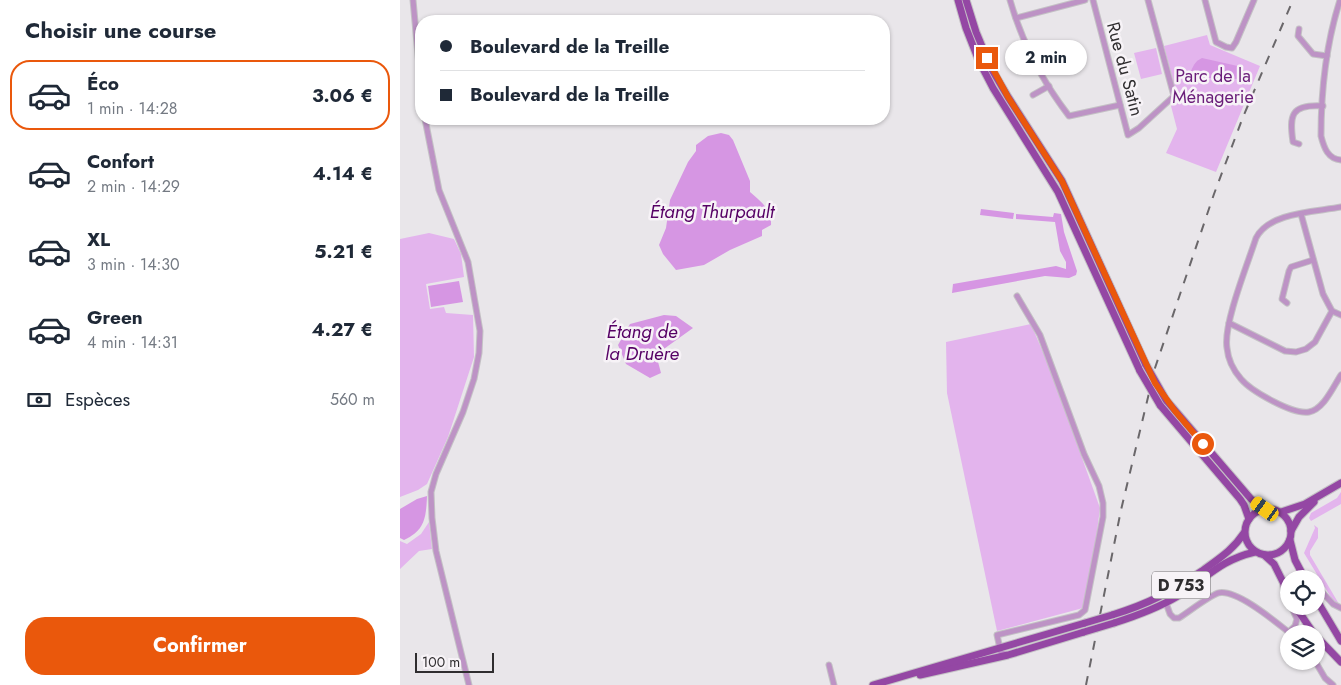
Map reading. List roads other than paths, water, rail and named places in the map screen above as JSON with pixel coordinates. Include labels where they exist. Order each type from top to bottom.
[{"type":"main road","points":[[958,0],[966,28],[979,61],[993,88],[1058,192],[1140,371],[1160,406],[1244,505],[1248,519],[1244,533],[1255,552],[1272,555],[1280,552],[1290,540]]},
{"type":"main road","points":[[966,0],[976,32],[991,68],[1062,181],[1146,365],[1166,400],[1251,499],[1265,509],[1281,512],[1294,509],[1341,483]]},
{"type":"main road","points":[[1300,570],[1290,540],[1291,531],[1299,517],[1324,494]]},
{"type":"main road","points":[[1248,519],[1256,512],[1265,509]]},
{"type":"main road","points":[[1281,512],[1286,517],[1291,531]]},
{"type":"main road","name":"D 753","points":[[875,685],[1112,615],[1153,601],[1176,588],[1227,553],[1236,545],[1244,533]]},
{"type":"main road","name":"D 753","points":[[875,685],[1008,655],[1147,612],[1180,595],[1226,562],[1255,552]]},
{"type":"main road","points":[[1264,555],[1274,564],[1280,577]]},
{"type":"main road","points":[[1325,614],[1341,641]]},
{"type":"main road","points":[[1325,645],[1341,662]]},
{"type":"street","points":[[413,0],[415,22]]},
{"type":"street","points":[[1010,0],[1027,48],[1048,86],[1070,116],[1120,105]]},
{"type":"street","points":[[1016,18],[1064,3],[1085,0]]},
{"type":"street","name":"Rue du Satin","points":[[1093,0],[1128,135],[1139,128],[1174,96],[1148,0]]},
{"type":"street","points":[[1205,0],[1216,42],[1232,48],[1254,0]]},
{"type":"street","points":[[1340,0],[1333,23],[1327,56],[1322,106],[1324,147],[1328,154],[1340,160]]},
{"type":"street","points":[[1299,29],[1298,36],[1313,54],[1327,56]]},
{"type":"street","points":[[1033,95],[1048,86]]},
{"type":"street","points":[[1299,144],[1293,142],[1290,119],[1293,114],[1303,107],[1322,106]]},
{"type":"street","points":[[426,125],[439,190],[468,262],[480,331],[479,353],[474,379],[463,412],[430,492],[436,550],[469,685]]},
{"type":"street","points":[[1341,206],[1274,220],[1265,226],[1258,234],[1229,323],[1227,336],[1227,350],[1237,374],[1250,388],[1299,412],[1309,412],[1323,403],[1341,375]]},
{"type":"street","points":[[1301,214],[1323,294],[1332,311],[1341,315]]},
{"type":"street","points":[[1287,302],[1282,300],[1289,271],[1294,265],[1314,260]]},
{"type":"street","points":[[1008,655],[1001,653],[997,635],[1079,614],[1085,610],[1103,503],[1096,480],[1084,454],[1040,335],[1018,296]]},
{"type":"street","points":[[1229,323],[1285,351],[1296,352],[1306,349],[1315,342],[1332,311]]},
{"type":"street","points":[[1166,603],[1170,614],[1174,618],[1179,618],[1218,594],[1225,592],[1236,596],[1280,626]]},
{"type":"street","points":[[1325,595],[1341,609]]},
{"type":"street","points":[[829,665],[834,685]]},
{"type":"street","points":[[1320,670],[1325,678],[1333,685]]},
{"type":"water","points":[[1202,58],[1242,67],[1244,71],[1240,79],[1210,78],[1193,75],[1191,71],[1193,66]]},
{"type":"water","name":"Étang Thurpault","points":[[721,133],[729,135],[733,140],[750,181],[750,192],[768,210],[771,225],[762,230],[762,236],[730,250],[704,265],[676,270],[663,254],[659,245],[666,228],[670,200],[688,162],[696,151],[696,145],[708,136]]},
{"type":"water","points":[[981,209],[1014,213],[1013,219],[980,215]]},
{"type":"water","points":[[1054,213],[1061,214],[1064,232],[1077,271],[1076,275],[1069,278],[1045,276],[952,293],[953,284],[1056,266],[1066,269],[1066,262],[1060,251],[1055,222],[1016,219],[1016,214],[1053,217]]},
{"type":"water","points":[[459,281],[463,302],[431,307],[428,286]]},
{"type":"water","name":"Étang de la Druère","points":[[664,315],[676,316],[693,328],[661,351],[657,358],[661,373],[650,378],[626,364],[618,345],[630,324]]},
{"type":"water","points":[[427,496],[425,517],[420,527],[404,540],[400,538],[400,509],[417,499]]},
{"type":"railway","points":[[1086,685],[1121,510],[1155,368],[1214,194],[1243,117],[1293,0]]},
{"type":"park label","name":"Parc de la Ménagerie","points":[[1213,86]]}]
